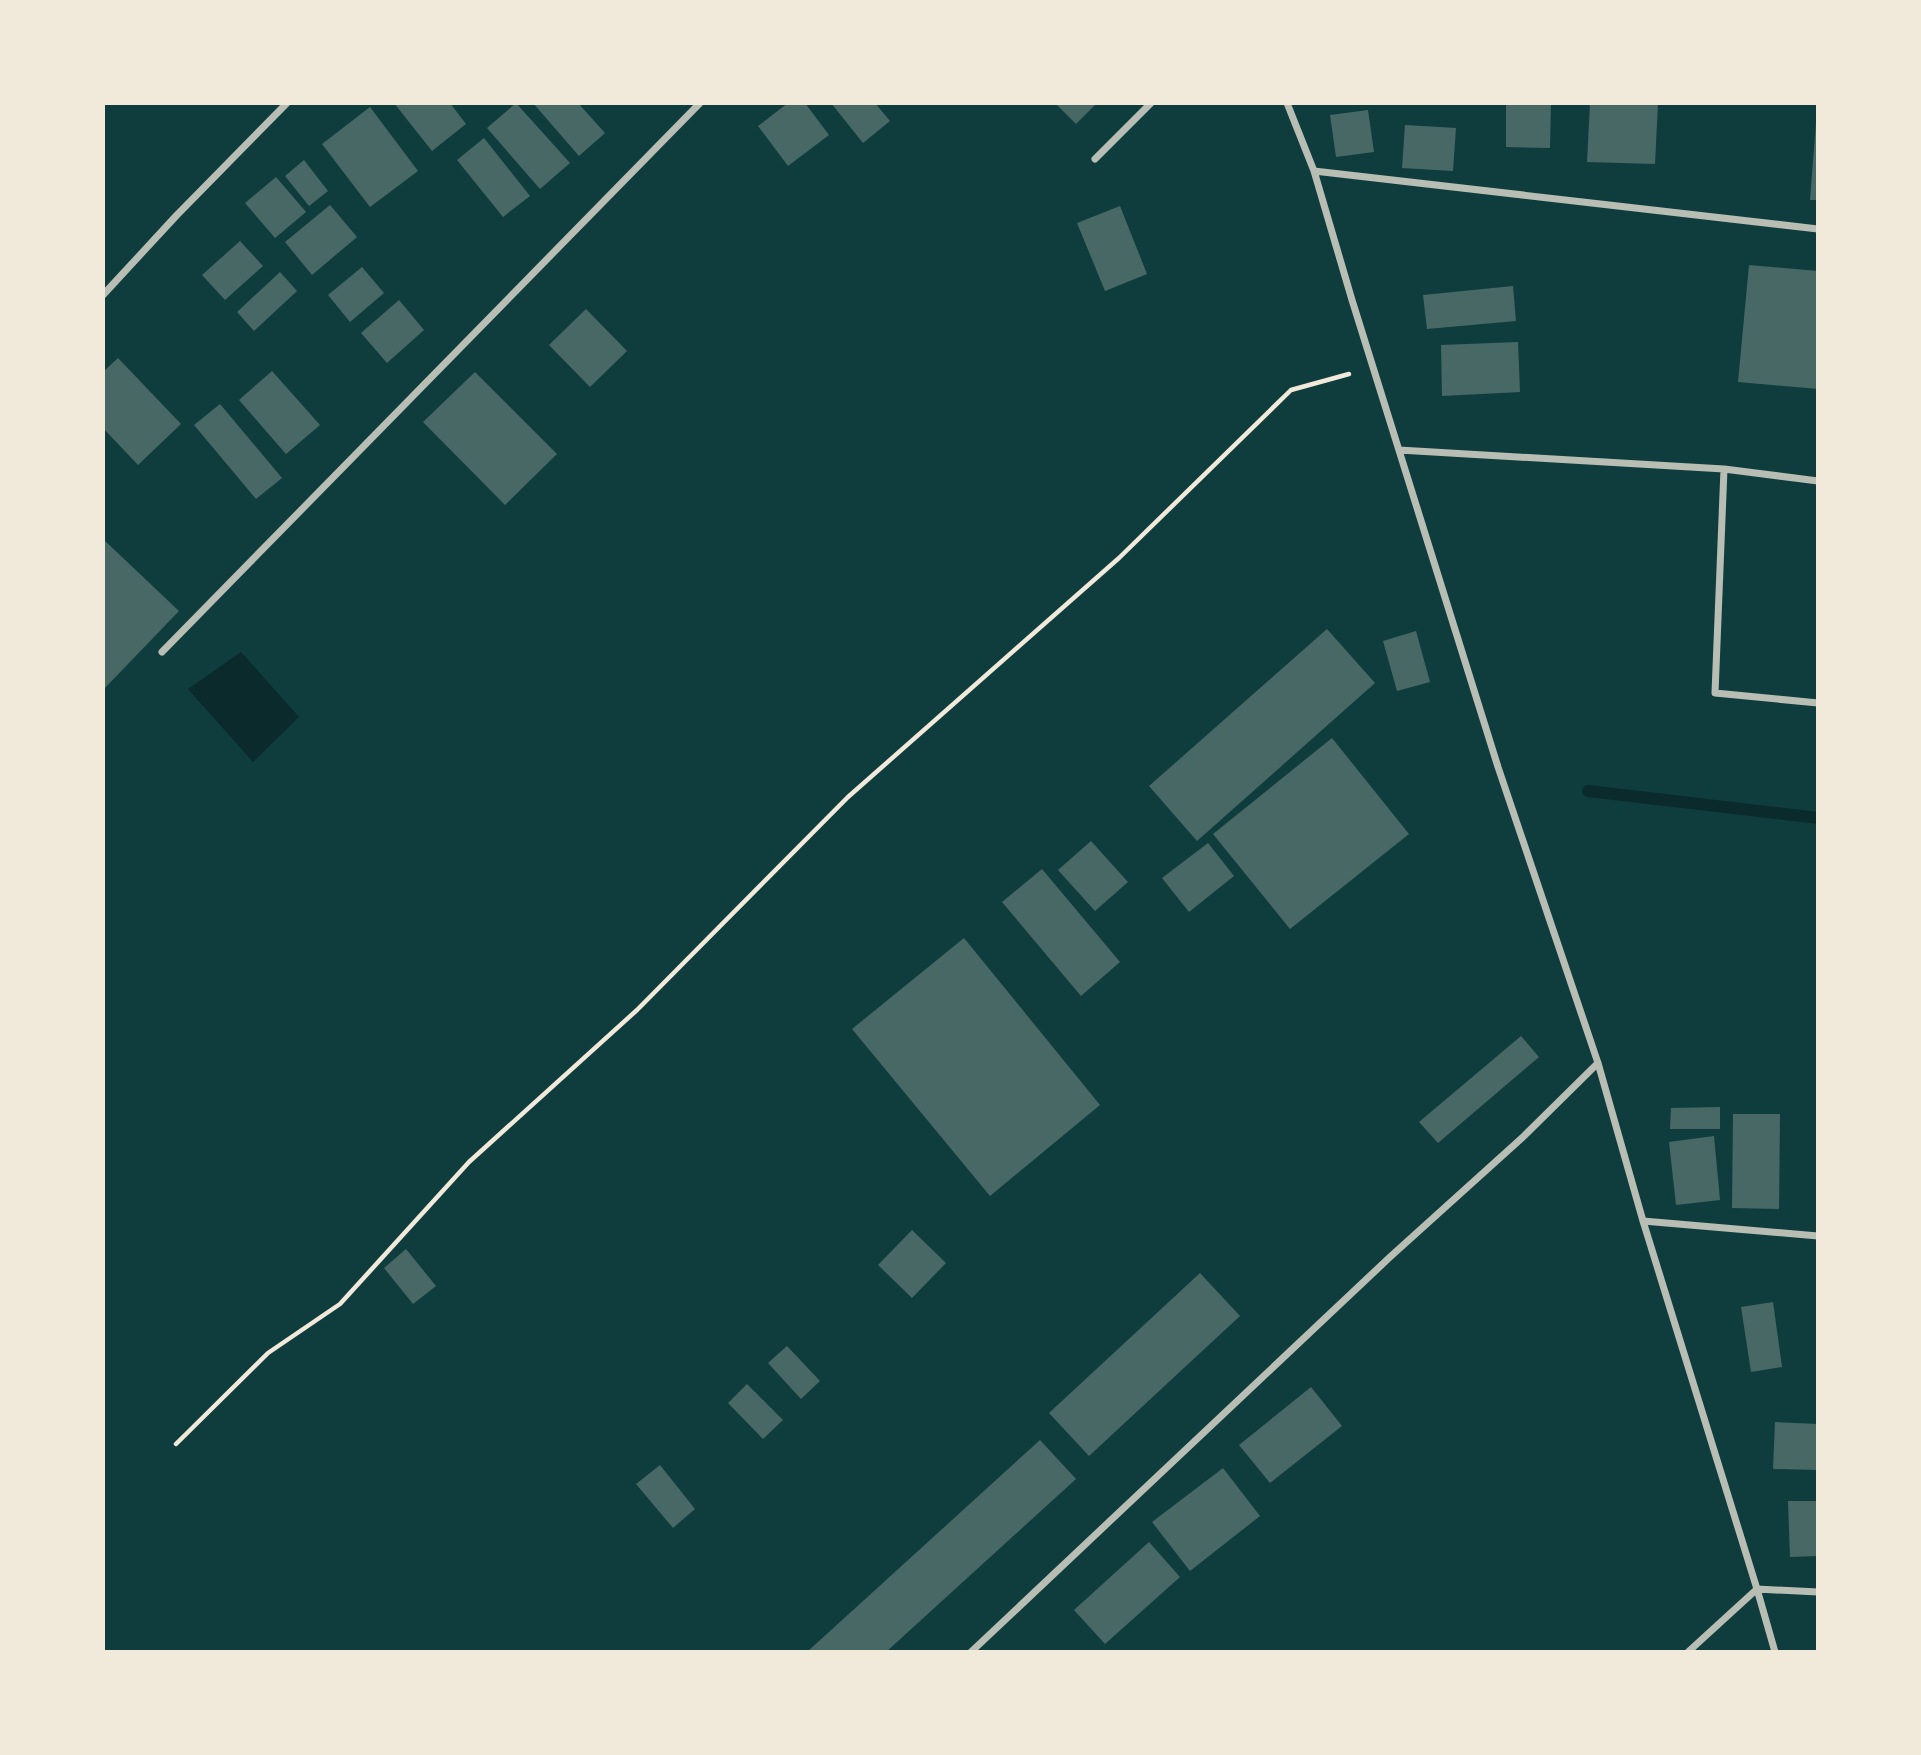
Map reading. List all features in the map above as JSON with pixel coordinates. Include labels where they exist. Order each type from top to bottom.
[{"type":"street","points":[[103,295],[287,103]]},
{"type":"street","points":[[162,652],[700,103]]},
{"type":"street","points":[[1095,159],[1150,103]]},
{"type":"street","points":[[1287,103],[1314,171],[1498,767],[1598,1063],[1643,1221],[1775,1652]]},
{"type":"street","points":[[1314,171],[1818,229]]},
{"type":"street","points":[[1399,450],[1724,470],[1818,481]]},
{"type":"street","points":[[1724,470],[1715,693],[1818,703]]},
{"type":"street","points":[[971,1652],[1390,1257],[1524,1136],[1598,1063]]},
{"type":"street","points":[[1643,1221],[1818,1236]]},
{"type":"street","points":[[1688,1652],[1757,1589],[1818,1592]]},
{"type":"path","points":[[176,1444],[268,1353],[340,1304],[469,1162],[637,1010],[848,797],[1119,558],[1291,390],[1373,367]]},
{"type":"water","points":[[241,652],[299,717],[253,762],[188,689]]},
{"type":"building","points":[[394,103],[450,103],[466,124],[432,151]]},
{"type":"building","points":[[516,103],[570,163],[540,189],[487,128]]},
{"type":"building","points":[[533,103],[578,103],[605,133],[579,156]]},
{"type":"building","points":[[788,103],[805,103],[829,135],[788,166],[758,126]]},
{"type":"building","points":[[831,103],[875,103],[890,121],[863,143]]},
{"type":"building","points":[[1055,103],[1097,103],[1076,124]]},
{"type":"building","points":[[1506,103],[1551,103],[1550,148],[1506,147]]},
{"type":"building","points":[[1590,103],[1658,103],[1655,164],[1587,162]]},
{"type":"building","points":[[370,107],[418,171],[370,207],[322,144]]},
{"type":"building","points":[[1368,110],[1374,152],[1336,157],[1330,115]]},
{"type":"building","points":[[1816,123],[1818,200],[1810,200]]},
{"type":"building","points":[[1405,125],[1456,128],[1453,171],[1402,168]]},
{"type":"building","points":[[484,138],[530,196],[503,217],[457,160]]},
{"type":"building","points":[[304,160],[328,191],[309,206],[285,176]]},
{"type":"building","points":[[276,177],[306,212],[275,238],[245,203]]},
{"type":"building","points":[[330,205],[357,237],[312,275],[285,242]]},
{"type":"building","points":[[1120,206],[1147,274],[1105,291],[1077,223]]},
{"type":"building","points":[[240,241],[263,266],[225,300],[202,275]]},
{"type":"building","points":[[1749,265],[1818,271],[1818,389],[1738,382]]},
{"type":"building","points":[[362,267],[384,293],[350,322],[328,295]]},
{"type":"building","points":[[280,272],[297,291],[254,331],[237,312]]},
{"type":"building","points":[[1513,286],[1516,321],[1427,329],[1423,295]]},
{"type":"building","points":[[399,300],[424,330],[387,363],[361,333]]},
{"type":"building","points":[[586,309],[627,351],[590,387],[549,345]]},
{"type":"building","points":[[1518,342],[1520,392],[1442,396],[1441,345]]},
{"type":"building","points":[[118,358],[181,424],[138,465],[103,428],[103,372]]},
{"type":"building","points":[[272,371],[320,425],[286,454],[239,400]]},
{"type":"building","points":[[475,372],[557,454],[505,505],[423,422]]},
{"type":"building","points":[[220,404],[282,478],[256,499],[194,425]]},
{"type":"building","points":[[103,539],[179,611],[103,690]]},
{"type":"building","points":[[1327,629],[1375,683],[1197,841],[1149,786]]},
{"type":"building","points":[[1416,631],[1430,682],[1397,691],[1383,641]]},
{"type":"building","points":[[1332,738],[1409,834],[1290,929],[1213,834]]},
{"type":"building","points":[[1091,841],[1128,882],[1095,911],[1058,870]]},
{"type":"building","points":[[1208,843],[1234,876],[1189,912],[1162,878]]},
{"type":"building","points":[[1042,869],[1120,962],[1081,996],[1002,902]]},
{"type":"building","points":[[964,938],[1100,1105],[990,1196],[852,1029]]},
{"type":"building","points":[[1521,1036],[1539,1057],[1438,1143],[1419,1122]]},
{"type":"building","points":[[1720,1107],[1720,1129],[1670,1129],[1671,1108]]},
{"type":"building","points":[[1733,1114],[1780,1114],[1779,1209],[1732,1208]]},
{"type":"building","points":[[1714,1136],[1720,1200],[1676,1205],[1669,1142]]},
{"type":"building","points":[[912,1230],[946,1263],[912,1298],[878,1265]]},
{"type":"building","points":[[406,1249],[436,1286],[413,1304],[384,1268]]},
{"type":"building","points":[[1200,1273],[1240,1316],[1089,1456],[1049,1413]]},
{"type":"building","points":[[1773,1302],[1782,1367],[1751,1372],[1741,1307]]},
{"type":"building","points":[[787,1346],[820,1381],[801,1399],[768,1363]]},
{"type":"building","points":[[747,1384],[783,1420],[763,1439],[728,1403]]},
{"type":"building","points":[[1311,1387],[1342,1426],[1270,1483],[1239,1445]]},
{"type":"building","points":[[1775,1422],[1818,1424],[1818,1470],[1773,1469]]},
{"type":"building","points":[[1040,1440],[1076,1479],[886,1652],[807,1652]]},
{"type":"building","points":[[660,1465],[695,1509],[673,1528],[636,1484]]},
{"type":"building","points":[[1223,1468],[1260,1516],[1190,1571],[1152,1522]]},
{"type":"building","points":[[1788,1501],[1818,1501],[1818,1556],[1790,1557]]},
{"type":"building","points":[[1149,1542],[1180,1577],[1105,1644],[1074,1610]]},
{"type":"waterway","points":[[1588,791],[1818,818]]}]
